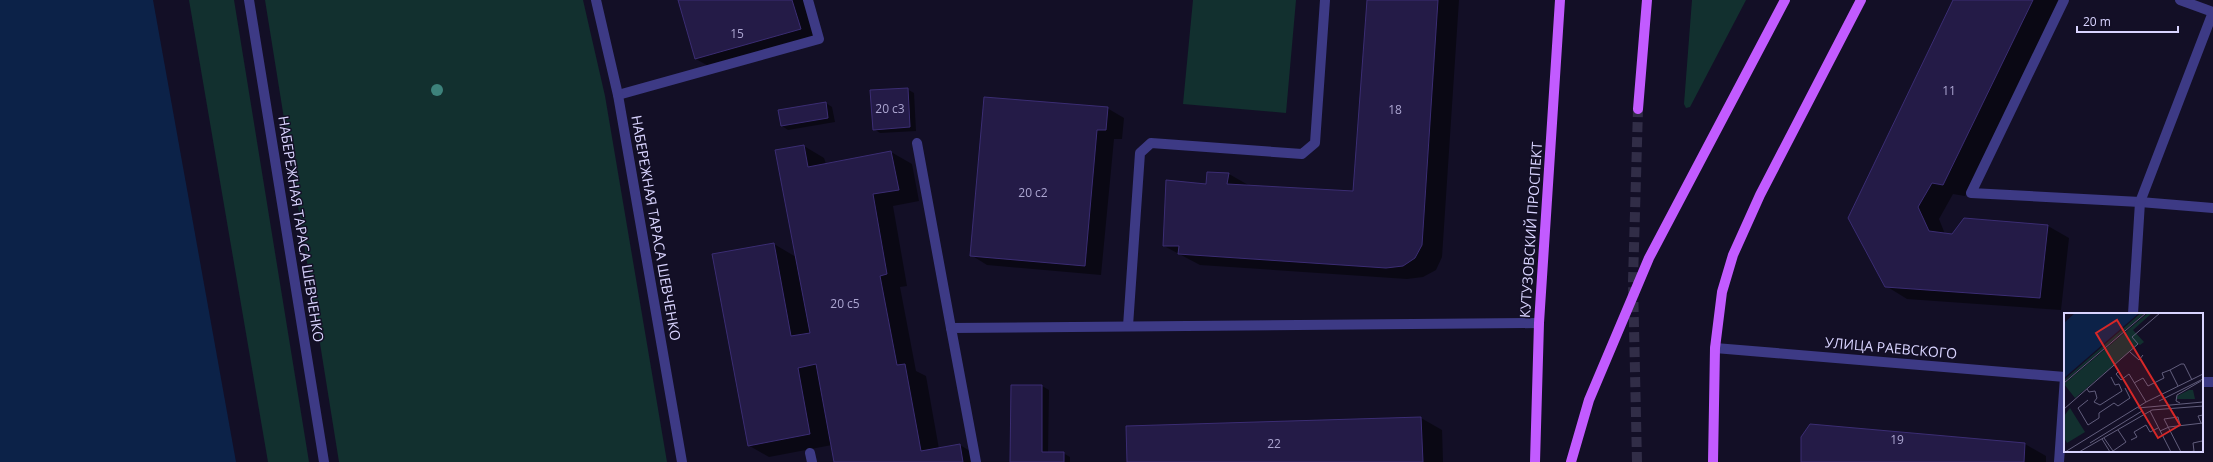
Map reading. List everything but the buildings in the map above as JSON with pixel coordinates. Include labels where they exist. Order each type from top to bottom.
[{"type":"main road","name":"КУТУЗОВСКИЙ ПРОСПЕКТ","points":[[1535,462],[1538,323],[1560,0]]},
{"type":"main road","points":[[1638,110],[1647,0]]},
{"type":"main road","points":[[1571,462],[1589,400],[1649,258],[1784,0]]},
{"type":"main road","points":[[1714,462],[1715,348],[1722,292],[1733,255],[1760,195],[1861,0]]},
{"type":"street","name":"НАБЕРЕЖНАЯ ТАРАСА ШЕВЧЕНКО","points":[[249,0],[324,462]]},
{"type":"street","name":"НАБЕРЕЖНАЯ ТАРАСА ШЕВЧЕНКО","points":[[596,0],[618,95],[682,462]]},
{"type":"street","points":[[618,95],[819,39],[808,0]]},
{"type":"street","points":[[1128,326],[1140,153],[1151,143],[1302,154],[1315,142],[1325,0]]},
{"type":"street","points":[[2064,0],[1971,194],[2140,202],[2213,208]]},
{"type":"street","points":[[2133,313],[2140,202],[2213,12],[2180,0]]},
{"type":"street","points":[[917,143],[976,462]]},
{"type":"street","points":[[951,328],[1538,323]]},
{"type":"street","name":"УЛИЦА РАЕВСКОГО","points":[[1715,348],[2064,377]]},
{"type":"street","points":[[2059,462],[2064,391]]},
{"type":"green space","points":[[189,0],[234,0],[309,462],[268,462]]},
{"type":"green space","points":[[265,0],[583,0],[605,96],[667,462],[339,462]]},
{"type":"green space","points":[[1193,0],[1296,0],[1286,113],[1183,104]]},
{"type":"green space","points":[[1692,0],[1746,0],[1690,107],[1686,108],[1684,104]]},
{"type":"water","points":[[0,0],[153,0],[236,462],[0,462]]},
{"type":"tunnel","points":[[1637,462],[1633,281],[1638,109]]}]
